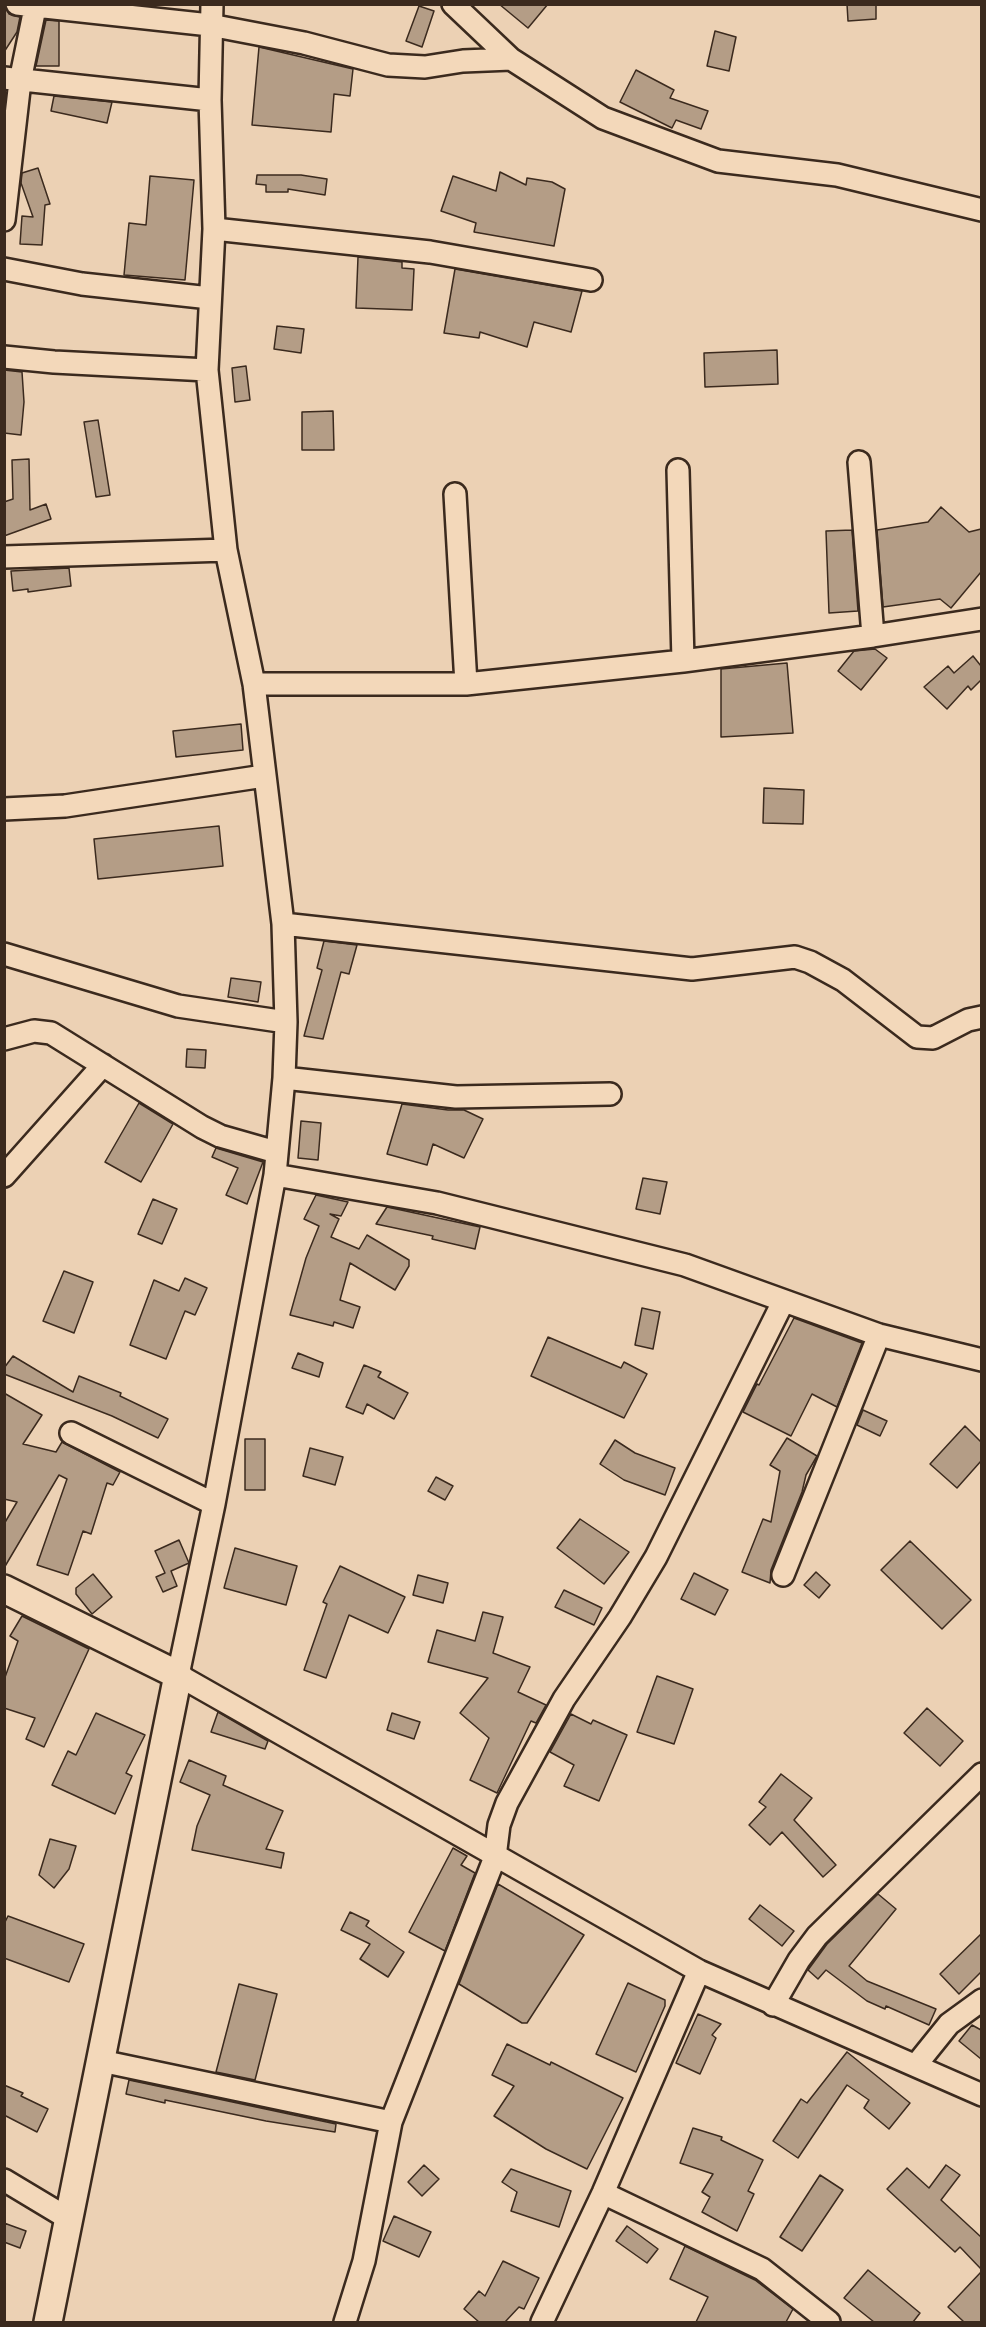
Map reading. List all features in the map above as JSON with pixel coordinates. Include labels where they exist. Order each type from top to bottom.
[{"type":"main road","points":[[4,1589],[178,1675],[48,2322]]},
{"type":"street","points":[[453,4],[511,59],[603,118],[718,161],[837,175],[981,210]]},
{"type":"street","points":[[4,220],[12,80],[26,6],[211,15],[388,65],[425,67],[463,61],[511,59]]},
{"type":"street","points":[[211,15],[210,100],[214,229],[207,370],[226,550],[254,684],[283,924],[286,1022],[284,1078],[275,1175],[214,1504],[178,1675],[699,1971],[981,2095]]},
{"type":"street","points":[[12,80],[210,100]]},
{"type":"street","points":[[214,229],[430,252],[591,280]]},
{"type":"street","points":[[4,269],[82,284],[210,298]]},
{"type":"street","points":[[4,357],[207,370]]},
{"type":"street","points":[[859,462],[873,636]]},
{"type":"street","points":[[678,470],[683,662]]},
{"type":"street","points":[[455,494],[466,684]]},
{"type":"street","points":[[4,557],[226,550]]},
{"type":"street","points":[[254,684],[466,684],[683,662],[981,619]]},
{"type":"street","points":[[4,809],[65,807],[264,776]]},
{"type":"street","points":[[283,924],[692,969],[795,957],[810,962],[843,980],[917,1037],[933,1038],[968,1020],[981,1017]]},
{"type":"street","points":[[4,954],[178,1006],[286,1022]]},
{"type":"street","points":[[4,1039],[34,1031],[51,1033],[202,1127],[220,1136],[276,1152]]},
{"type":"street","points":[[4,1176],[103,1065]]},
{"type":"street","points":[[284,1078],[456,1097],[610,1094]]},
{"type":"street","points":[[275,1175],[437,1203],[685,1265],[879,1335],[981,1360]]},
{"type":"street","points":[[345,2322],[364,2261],[391,2122],[495,1857],[499,1825],[507,1803],[564,1699],[620,1617],[656,1557],[783,1302]]},
{"type":"street","points":[[783,1575],[879,1335]]},
{"type":"street","points":[[71,1433],[214,1504]]},
{"type":"street","points":[[773,2005],[799,1960],[817,1936],[981,1774]]},
{"type":"street","points":[[542,2322],[603,2193],[699,1971]]},
{"type":"street","points":[[916,2065],[949,2024],[981,2000]]},
{"type":"street","points":[[101,2061],[391,2122]]},
{"type":"street","points":[[4,2180],[69,2219]]},
{"type":"street","points":[[603,2193],[762,2269],[829,2322]]},
{"type":"building","points":[[4,4],[9,14],[20,17],[17,32],[4,52]]},
{"type":"building","points":[[499,4],[548,4],[528,28]]},
{"type":"building","points":[[847,4],[876,4],[876,19],[848,21]]},
{"type":"building","points":[[419,6],[434,11],[422,47],[406,41]]},
{"type":"building","points":[[46,20],[59,21],[59,66],[36,66]]},
{"type":"building","points":[[715,31],[736,37],[729,71],[707,66]]},
{"type":"building","points":[[259,47],[353,69],[350,96],[334,94],[331,132],[252,125]]},
{"type":"building","points":[[636,70],[674,90],[670,98],[708,111],[701,129],[676,120],[672,128],[620,102]]},
{"type":"building","points":[[54,96],[112,102],[107,123],[51,111]]},
{"type":"building","points":[[38,168],[50,204],[45,205],[42,245],[20,244],[22,216],[33,217],[21,183],[22,173]]},
{"type":"building","points":[[500,172],[526,185],[527,178],[552,182],[565,189],[554,246],[474,232],[476,223],[441,211],[453,176],[496,191]]},
{"type":"building","points":[[257,175],[301,175],[327,179],[325,195],[288,189],[288,192],[266,192],[266,185],[256,184]]},
{"type":"building","points":[[150,176],[194,180],[185,280],[124,275],[129,223],[146,225]]},
{"type":"building","points":[[358,257],[402,262],[402,268],[414,269],[412,310],[356,308]]},
{"type":"building","points":[[455,269],[582,291],[571,332],[534,322],[527,347],[480,332],[479,338],[444,333]]},
{"type":"building","points":[[277,326],[304,329],[301,353],[274,349]]},
{"type":"building","points":[[777,350],[778,384],[705,387],[704,353]]},
{"type":"building","points":[[246,366],[250,400],[235,402],[232,368]]},
{"type":"building","points":[[4,370],[22,372],[24,402],[21,435],[4,433]]},
{"type":"building","points":[[333,411],[334,450],[302,450],[302,412]]},
{"type":"building","points":[[98,420],[110,495],[96,497],[84,422]]},
{"type":"building","points":[[29,459],[30,510],[46,504],[51,519],[4,536],[4,502],[13,499],[12,460]]},
{"type":"building","points":[[941,507],[969,532],[981,529],[981,572],[951,608],[940,599],[883,607],[877,530],[928,522]]},
{"type":"building","points":[[852,530],[858,611],[829,613],[826,531]]},
{"type":"building","points":[[69,568],[71,586],[28,592],[28,589],[13,591],[11,571]]},
{"type":"building","points":[[875,649],[887,658],[861,690],[838,671],[854,651]]},
{"type":"building","points":[[973,656],[981,666],[981,680],[971,690],[968,686],[947,709],[924,687],[948,666],[954,673]]},
{"type":"building","points":[[787,663],[793,733],[721,737],[721,669]]},
{"type":"building","points":[[241,724],[243,750],[176,757],[173,731]]},
{"type":"building","points":[[764,788],[804,790],[803,824],[763,823]]},
{"type":"building","points":[[219,826],[223,866],[98,879],[94,839]]},
{"type":"building","points":[[324,941],[357,945],[349,974],[341,972],[323,1039],[304,1036],[322,970],[317,968]]},
{"type":"building","points":[[231,978],[261,982],[258,1002],[228,997]]},
{"type":"building","points":[[187,1049],[206,1050],[205,1068],[186,1067]]},
{"type":"building","points":[[139,1103],[173,1124],[141,1182],[105,1162]]},
{"type":"building","points":[[402,1104],[464,1110],[483,1119],[464,1158],[433,1144],[427,1165],[387,1154]]},
{"type":"building","points":[[301,1121],[321,1123],[318,1160],[298,1158]]},
{"type":"building","points":[[216,1148],[263,1162],[247,1204],[226,1195],[238,1168],[212,1157]]},
{"type":"building","points":[[643,1178],[667,1182],[660,1214],[636,1209]]},
{"type":"building","points":[[316,1195],[348,1202],[341,1216],[330,1214],[339,1219],[331,1237],[359,1249],[367,1235],[409,1260],[409,1266],[395,1290],[350,1263],[340,1300],[360,1307],[353,1328],[334,1322],[333,1326],[290,1315],[306,1258],[319,1226],[304,1219]]},
{"type":"building","points":[[153,1199],[177,1209],[162,1244],[138,1234]]},
{"type":"building","points":[[387,1207],[480,1227],[475,1249],[432,1239],[433,1236],[376,1224]]},
{"type":"building","points":[[64,1271],[93,1282],[74,1333],[43,1321]]},
{"type":"building","points":[[185,1278],[207,1288],[195,1315],[185,1311],[166,1359],[130,1345],[154,1280],[179,1291]]},
{"type":"building","points":[[642,1308],[660,1312],[653,1349],[635,1345]]},
{"type":"building","points":[[794,1318],[862,1343],[837,1407],[812,1394],[791,1436],[743,1412]]},
{"type":"building","points":[[548,1337],[621,1368],[624,1362],[647,1374],[624,1418],[531,1376]]},
{"type":"building","points":[[298,1353],[323,1363],[319,1377],[292,1368]]},
{"type":"building","points":[[13,1356],[73,1392],[79,1376],[121,1393],[120,1396],[168,1419],[158,1438],[112,1416],[4,1374],[4,1368]]},
{"type":"building","points":[[364,1365],[381,1372],[378,1377],[408,1393],[394,1419],[367,1404],[363,1414],[346,1407]]},
{"type":"building","points":[[4,1393],[42,1415],[23,1444],[56,1452],[62,1442],[120,1472],[113,1485],[107,1483],[91,1534],[83,1531],[68,1575],[37,1565],[67,1479],[59,1475],[4,1568],[4,1524],[17,1502],[4,1499]]},
{"type":"building","points":[[863,1410],[887,1421],[880,1436],[857,1425]]},
{"type":"building","points":[[965,1426],[981,1442],[981,1461],[957,1488],[930,1464]]},
{"type":"building","points":[[787,1438],[817,1456],[806,1475],[802,1492],[771,1570],[770,1583],[742,1572],[763,1519],[771,1522],[780,1471],[770,1465]]},
{"type":"building","points":[[245,1439],[265,1439],[265,1490],[245,1490]]},
{"type":"building","points":[[615,1440],[635,1453],[675,1468],[665,1495],[624,1480],[600,1464]]},
{"type":"building","points":[[310,1448],[343,1457],[335,1485],[303,1476]]},
{"type":"building","points":[[436,1477],[453,1486],[445,1500],[428,1491]]},
{"type":"building","points":[[580,1519],[629,1552],[604,1584],[557,1548]]},
{"type":"building","points":[[179,1540],[189,1563],[171,1571],[177,1586],[163,1592],[156,1577],[165,1573],[155,1551]]},
{"type":"building","points":[[910,1541],[971,1600],[942,1629],[881,1570]]},
{"type":"building","points":[[235,1548],[297,1566],[286,1605],[224,1588]]},
{"type":"building","points":[[340,1566],[405,1597],[388,1633],[349,1615],[326,1678],[304,1670],[327,1604],[323,1602]]},
{"type":"building","points":[[816,1572],[830,1585],[819,1598],[804,1585]]},
{"type":"building","points":[[694,1573],[728,1590],[715,1615],[681,1599]]},
{"type":"building","points":[[93,1574],[112,1597],[92,1614],[76,1594],[76,1588]]},
{"type":"building","points":[[418,1575],[448,1583],[443,1603],[413,1595]]},
{"type":"building","points":[[564,1590],[602,1608],[594,1625],[555,1607]]},
{"type":"building","points":[[483,1612],[503,1617],[493,1653],[530,1667],[518,1692],[546,1705],[536,1723],[531,1721],[497,1793],[470,1780],[489,1738],[460,1713],[488,1678],[428,1662],[437,1630],[475,1641]]},
{"type":"building","points":[[22,1616],[89,1649],[44,1747],[26,1739],[35,1718],[4,1708],[4,1680],[18,1641],[10,1636]]},
{"type":"building","points":[[657,1676],[693,1689],[674,1744],[637,1732]]},
{"type":"building","points":[[927,1708],[963,1741],[940,1766],[904,1733]]},
{"type":"building","points":[[218,1712],[268,1741],[265,1749],[211,1732]]},
{"type":"building","points":[[96,1713],[145,1735],[126,1773],[132,1776],[115,1814],[52,1785],[68,1751],[76,1755]]},
{"type":"building","points":[[392,1713],[420,1722],[414,1739],[387,1730]]},
{"type":"building","points":[[571,1714],[591,1724],[593,1720],[627,1735],[599,1801],[564,1786],[574,1765],[550,1752]]},
{"type":"building","points":[[189,1760],[226,1776],[223,1785],[283,1811],[266,1849],[284,1853],[281,1868],[192,1850],[197,1826],[210,1795],[180,1782]]},
{"type":"building","points":[[781,1774],[812,1798],[794,1820],[836,1865],[823,1877],[782,1832],[770,1845],[749,1825],[766,1807],[759,1802]]},
{"type":"building","points":[[50,1839],[76,1846],[69,1869],[54,1888],[39,1875]]},
{"type":"building","points":[[453,1848],[467,1856],[461,1865],[475,1873],[445,1951],[409,1932]]},
{"type":"building","points":[[498,1884],[584,1935],[527,2023],[522,2023],[459,1984]]},
{"type":"building","points":[[878,1894],[896,1909],[849,1966],[867,1981],[936,2009],[929,2025],[886,2006],[885,2009],[867,2001],[826,1970],[818,1979],[808,1970],[827,1944]]},
{"type":"building","points":[[760,1905],[794,1931],[782,1946],[749,1919]]},
{"type":"building","points":[[350,1912],[369,1921],[366,1926],[404,1952],[388,1977],[360,1959],[370,1944],[341,1930]]},
{"type":"building","points":[[8,1916],[84,1944],[69,1982],[4,1958],[4,1924]]},
{"type":"building","points":[[981,1934],[981,1972],[959,1994],[940,1974]]},
{"type":"building","points":[[628,1983],[665,2000],[665,2006],[636,2072],[596,2054]]},
{"type":"building","points":[[239,1984],[277,1994],[255,2080],[216,2072]]},
{"type":"building","points":[[698,2014],[721,2024],[712,2035],[716,2038],[700,2074],[676,2063]]},
{"type":"building","points":[[972,2025],[981,2030],[981,2059],[959,2041]]},
{"type":"building","points":[[507,2044],[550,2065],[551,2062],[623,2098],[587,2169],[546,2149],[494,2116],[514,2086],[492,2075]]},
{"type":"building","points":[[847,2052],[910,2103],[889,2129],[864,2108],[869,2100],[847,2085],[798,2158],[773,2141],[801,2099],[807,2103]]},
{"type":"building","points":[[129,2080],[336,2124],[335,2132],[266,2121],[165,2100],[165,2103],[126,2094]]},
{"type":"building","points":[[4,2085],[23,2093],[21,2096],[48,2109],[37,2132],[4,2115]]},
{"type":"building","points":[[693,2128],[722,2137],[721,2140],[763,2160],[748,2191],[754,2194],[737,2231],[702,2212],[710,2197],[702,2192],[713,2174],[680,2163]]},
{"type":"building","points":[[424,2165],[439,2179],[422,2196],[408,2182]]},
{"type":"building","points":[[946,2165],[960,2175],[941,2200],[981,2237],[981,2269],[960,2247],[955,2252],[887,2189],[907,2168],[929,2188]]},
{"type":"building","points":[[511,2169],[571,2191],[559,2227],[511,2211],[517,2192],[502,2182]]},
{"type":"building","points":[[820,2175],[843,2190],[802,2251],[780,2237]]},
{"type":"building","points":[[394,2216],[431,2232],[419,2257],[383,2241]]},
{"type":"building","points":[[4,2223],[26,2231],[20,2248],[4,2242]]},
{"type":"building","points":[[627,2226],[658,2249],[647,2263],[616,2241]]},
{"type":"building","points":[[685,2246],[755,2280],[793,2309],[786,2322],[696,2322],[708,2297],[670,2279]]},
{"type":"building","points":[[503,2261],[539,2278],[524,2309],[519,2307],[505,2322],[479,2322],[464,2309],[479,2291],[485,2296]]},
{"type":"building","points":[[868,2270],[920,2313],[913,2322],[874,2322],[844,2298]]},
{"type":"building","points":[[981,2272],[981,2322],[964,2322],[948,2307]]}]
